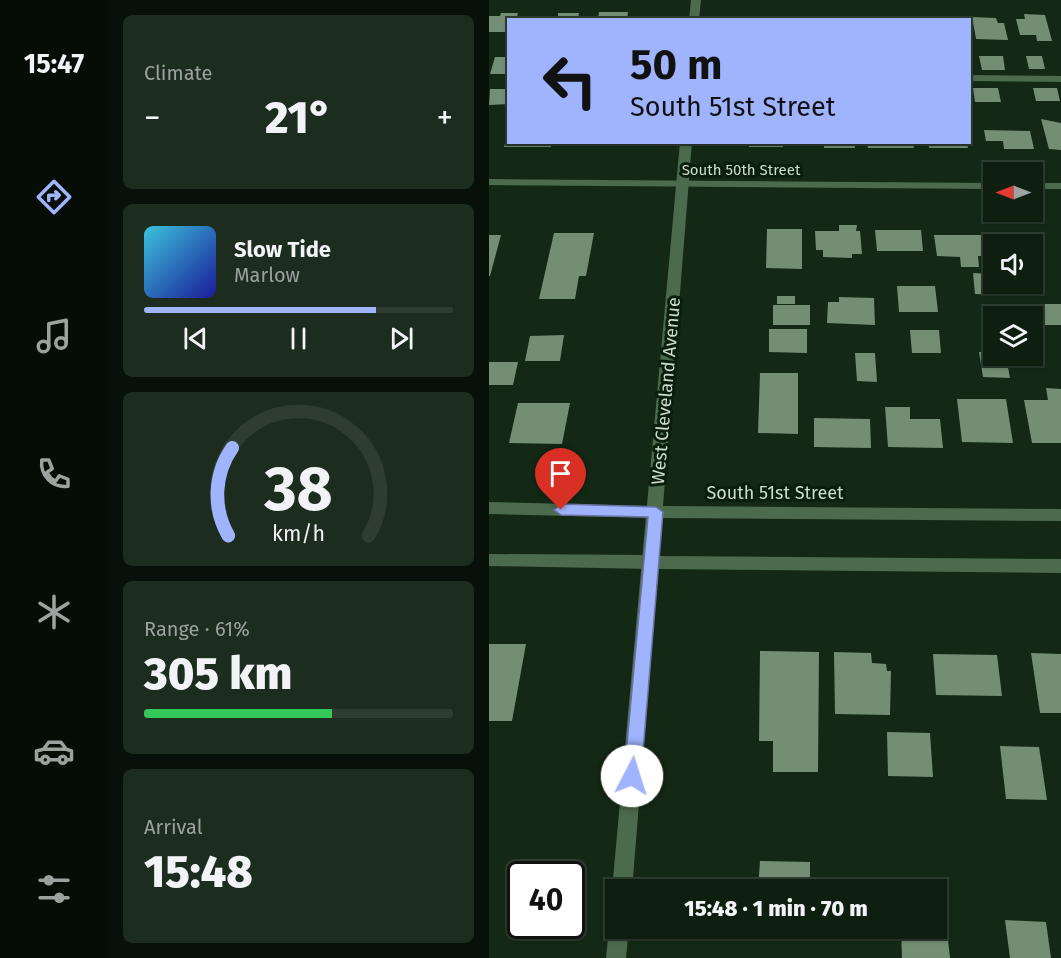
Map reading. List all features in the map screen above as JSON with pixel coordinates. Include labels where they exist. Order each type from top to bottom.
[{"type":"street","points":[[695,18],[696,0]]},
{"type":"street","points":[[971,78],[1061,79]]},
{"type":"street","name":"West Cleveland Avenue","points":[[623,879],[686,144]]},
{"type":"street","name":"South 50th Street","points":[[489,182],[983,186]]},
{"type":"street","points":[[1043,186],[1061,186]]},
{"type":"street","name":"South 51st Street","points":[[489,508],[656,512],[1061,515]]},
{"type":"street","points":[[489,560],[1061,566]]},
{"type":"street","points":[[616,958],[618,939]]},
{"type":"building","points":[[599,12],[628,12],[627,18],[598,18]]},
{"type":"building","points":[[501,13],[518,13],[517,18],[507,18],[507,32],[489,32],[489,16],[500,16]]},
{"type":"building","points":[[558,13],[579,13],[578,18],[542,18],[542,16],[558,16]]},
{"type":"building","points":[[1024,14],[1045,15],[1052,41],[1037,41],[1036,35],[1020,35],[1016,19],[1025,19]]},
{"type":"building","points":[[754,16],[784,16],[784,18],[754,18]]},
{"type":"building","points":[[972,17],[996,18],[998,23],[1004,23],[1008,40],[976,39]]},
{"type":"building","points":[[979,56],[1003,56],[1005,70],[982,70]]},
{"type":"building","points":[[1026,56],[1042,56],[1045,69],[1029,69]]},
{"type":"building","points":[[495,57],[507,57],[507,74],[490,74]]},
{"type":"building","points":[[973,88],[998,88],[1001,102],[975,102]]},
{"type":"building","points":[[1033,88],[1057,88],[1060,101],[1036,101]]},
{"type":"building","points":[[490,89],[507,89],[507,104],[489,105]]},
{"type":"building","points":[[1041,119],[1061,123],[1061,150],[1049,149]]},
{"type":"building","points":[[984,130],[1030,131],[1034,149],[1004,149],[1003,141],[986,141]]},
{"type":"building","points":[[507,137],[507,144],[552,144],[551,147],[504,147]]},
{"type":"building","points":[[574,144],[608,144],[607,146],[574,146]]},
{"type":"building","points":[[749,144],[783,144],[783,147],[749,147]]},
{"type":"building","points":[[824,144],[855,144],[855,148],[824,148]]},
{"type":"building","points":[[867,144],[913,144],[914,148],[868,148]]},
{"type":"building","points":[[928,144],[967,144],[968,148],[929,148]]},
{"type":"building","points":[[839,225],[857,225],[856,231],[860,231],[862,254],[852,254],[852,258],[823,257],[823,250],[816,250],[815,231],[839,231]]},
{"type":"building","points":[[767,229],[802,229],[802,269],[766,268]]},
{"type":"building","points":[[875,230],[921,230],[923,251],[877,251]]},
{"type":"building","points":[[554,233],[594,233],[586,276],[579,276],[575,299],[539,299]]},
{"type":"building","points":[[489,235],[501,235],[490,276],[489,276]]},
{"type":"building","points":[[934,235],[982,235],[983,256],[978,256],[979,267],[961,267],[960,257],[937,256]]},
{"type":"building","points":[[973,273],[983,274],[983,294],[999,295],[975,294]]},
{"type":"building","points":[[897,286],[935,286],[938,312],[899,312]]},
{"type":"building","points":[[777,296],[795,296],[795,304],[777,304]]},
{"type":"building","points":[[839,297],[874,298],[875,325],[827,323],[828,302],[839,302]]},
{"type":"building","points":[[1022,304],[1061,304],[1061,325],[1043,325],[1043,306],[1022,306]]},
{"type":"building","points":[[773,305],[810,305],[810,325],[773,325]]},
{"type":"building","points":[[769,329],[807,329],[807,353],[769,352]]},
{"type":"building","points":[[910,330],[939,330],[941,353],[912,353]]},
{"type":"building","points":[[564,335],[560,361],[525,361],[530,336]]},
{"type":"building","points":[[979,352],[983,352],[983,366],[1008,366],[1010,378],[983,377]]},
{"type":"building","points":[[855,353],[875,353],[877,382],[857,381]]},
{"type":"building","points":[[489,362],[518,362],[513,385],[489,385]]},
{"type":"building","points":[[760,373],[798,373],[798,434],[758,433]]},
{"type":"building","points":[[1046,388],[1061,389],[1061,443],[1032,443],[1024,400],[1048,400]]},
{"type":"building","points":[[957,399],[1006,399],[1013,443],[962,442]]},
{"type":"building","points":[[518,403],[570,403],[562,444],[509,443]]},
{"type":"building","points":[[885,407],[910,407],[910,419],[940,419],[943,448],[888,447]]},
{"type":"building","points":[[814,418],[870,419],[871,448],[814,447]]},
{"type":"building","points":[[489,644],[526,644],[512,721],[489,721]]},
{"type":"building","points":[[760,651],[819,652],[818,772],[773,772],[773,741],[759,741]]},
{"type":"building","points":[[834,652],[871,653],[872,663],[886,664],[887,671],[891,671],[890,715],[835,714]]},
{"type":"building","points":[[1031,653],[1061,654],[1061,713],[1040,713]]},
{"type":"building","points":[[933,654],[997,655],[1002,696],[936,695]]},
{"type":"building","points":[[887,732],[930,733],[933,777],[888,776]]},
{"type":"building","points":[[1000,746],[1039,747],[1047,800],[1006,799]]},
{"type":"building","points":[[760,861],[810,862],[810,879],[759,879]]},
{"type":"building","points":[[1005,920],[1046,922],[1051,958],[1010,958]]},
{"type":"building","points":[[947,931],[950,958],[902,958],[901,939],[947,939]]},
{"type":"route","points":[[561,510],[656,512],[632,776]]}]
